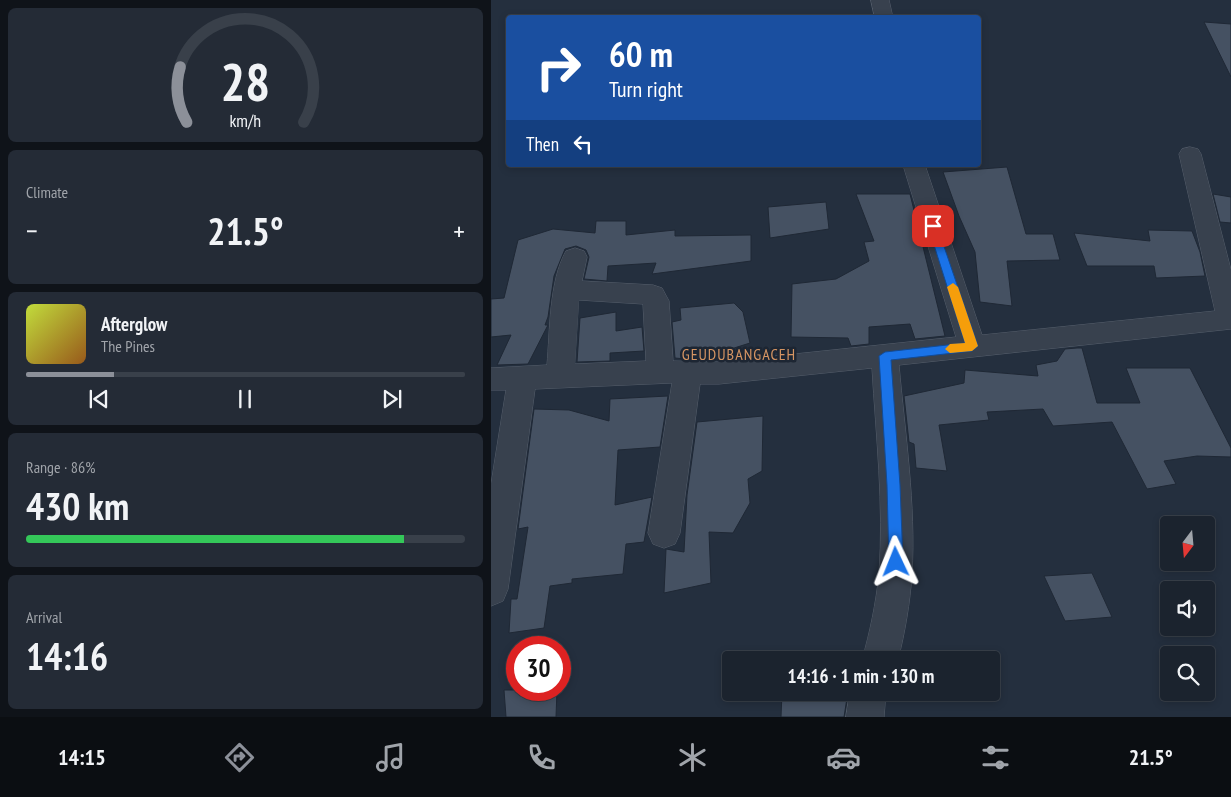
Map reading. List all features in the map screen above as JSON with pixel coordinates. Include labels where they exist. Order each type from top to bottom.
[{"type":"street","points":[[880,0],[883,15]]},
{"type":"street","points":[[491,379],[719,373],[1231,319],[1190,154]]},
{"type":"street","points":[[915,167],[972,346]]},
{"type":"street","points":[[559,377],[567,290],[575,257]]},
{"type":"street","points":[[567,290],[653,295],[656,301],[674,373],[664,533]]},
{"type":"street","points":[[882,651],[892,600],[896,562],[894,485],[885,356]]},
{"type":"street","points":[[491,590],[522,379]]},
{"type":"street","points":[[865,717],[868,701]]},
{"type":"building","points":[[1204,22],[1231,24],[1231,77]]},
{"type":"building","points":[[1007,167],[1026,234],[1053,234],[1060,260],[1007,261],[1012,306],[980,302],[975,252],[943,172]]},
{"type":"building","points":[[856,194],[910,194],[945,336],[915,339],[910,324],[869,327],[869,344],[851,346],[848,338],[791,337],[792,284],[836,279],[869,261],[864,242],[874,241]]},
{"type":"building","points":[[1213,194],[1231,197],[1231,223],[1220,222]]},
{"type":"building","points":[[826,202],[829,229],[770,238],[768,207]]},
{"type":"building","points":[[596,221],[626,221],[626,235],[675,230],[675,236],[751,235],[751,261],[652,274],[656,263],[608,266],[607,281],[584,279],[589,257],[586,250],[576,246],[565,249],[554,276],[548,317],[545,325],[548,325],[528,364],[497,365],[511,335],[491,337],[491,299],[504,298],[518,240],[553,229],[595,233]]},
{"type":"building","points":[[1148,230],[1192,231],[1200,252],[1205,276],[1156,278],[1154,266],[1087,266],[1074,233],[1150,241]]},
{"type":"building","points":[[734,303],[743,312],[750,343],[696,360],[675,358],[672,322],[681,320],[680,308]]},
{"type":"building","points":[[616,312],[616,331],[642,327],[644,351],[610,353],[610,361],[577,362],[580,318]]},
{"type":"building","points":[[1082,348],[1097,403],[1140,403],[1126,368],[1190,368],[1231,448],[1231,457],[1197,456],[1164,461],[1176,484],[1147,489],[1112,422],[1053,426],[1043,409],[987,412],[989,420],[939,425],[947,471],[916,468],[914,444],[909,442],[904,396],[964,383],[965,370],[1038,376],[1036,365],[1057,361],[1065,349]]},
{"type":"building","points":[[668,396],[660,447],[618,450],[615,505],[652,497],[644,542],[626,544],[623,574],[572,579],[572,583],[550,586],[544,628],[509,633],[511,599],[517,599],[528,527],[518,529],[534,409],[569,410],[609,421],[610,399]]},
{"type":"building","points":[[763,416],[762,471],[748,479],[750,503],[733,533],[709,532],[711,583],[664,593],[666,549],[684,552],[687,495],[697,422]]},
{"type":"building","points":[[1092,573],[1112,617],[1065,621],[1044,576]]},
{"type":"building","points":[[504,690],[506,690],[506,701],[557,701],[556,717],[506,717]]},
{"type":"building","points":[[782,701],[847,701],[844,717],[781,717]]},
{"type":"slow traffic","points":[[950,349],[972,346],[953,287]]},
{"type":"district","name":"GEUDUBANGACEH","points":[[739,354]]},
{"type":"route","points":[[896,562],[894,485],[885,356],[972,346],[933,226]]}]
